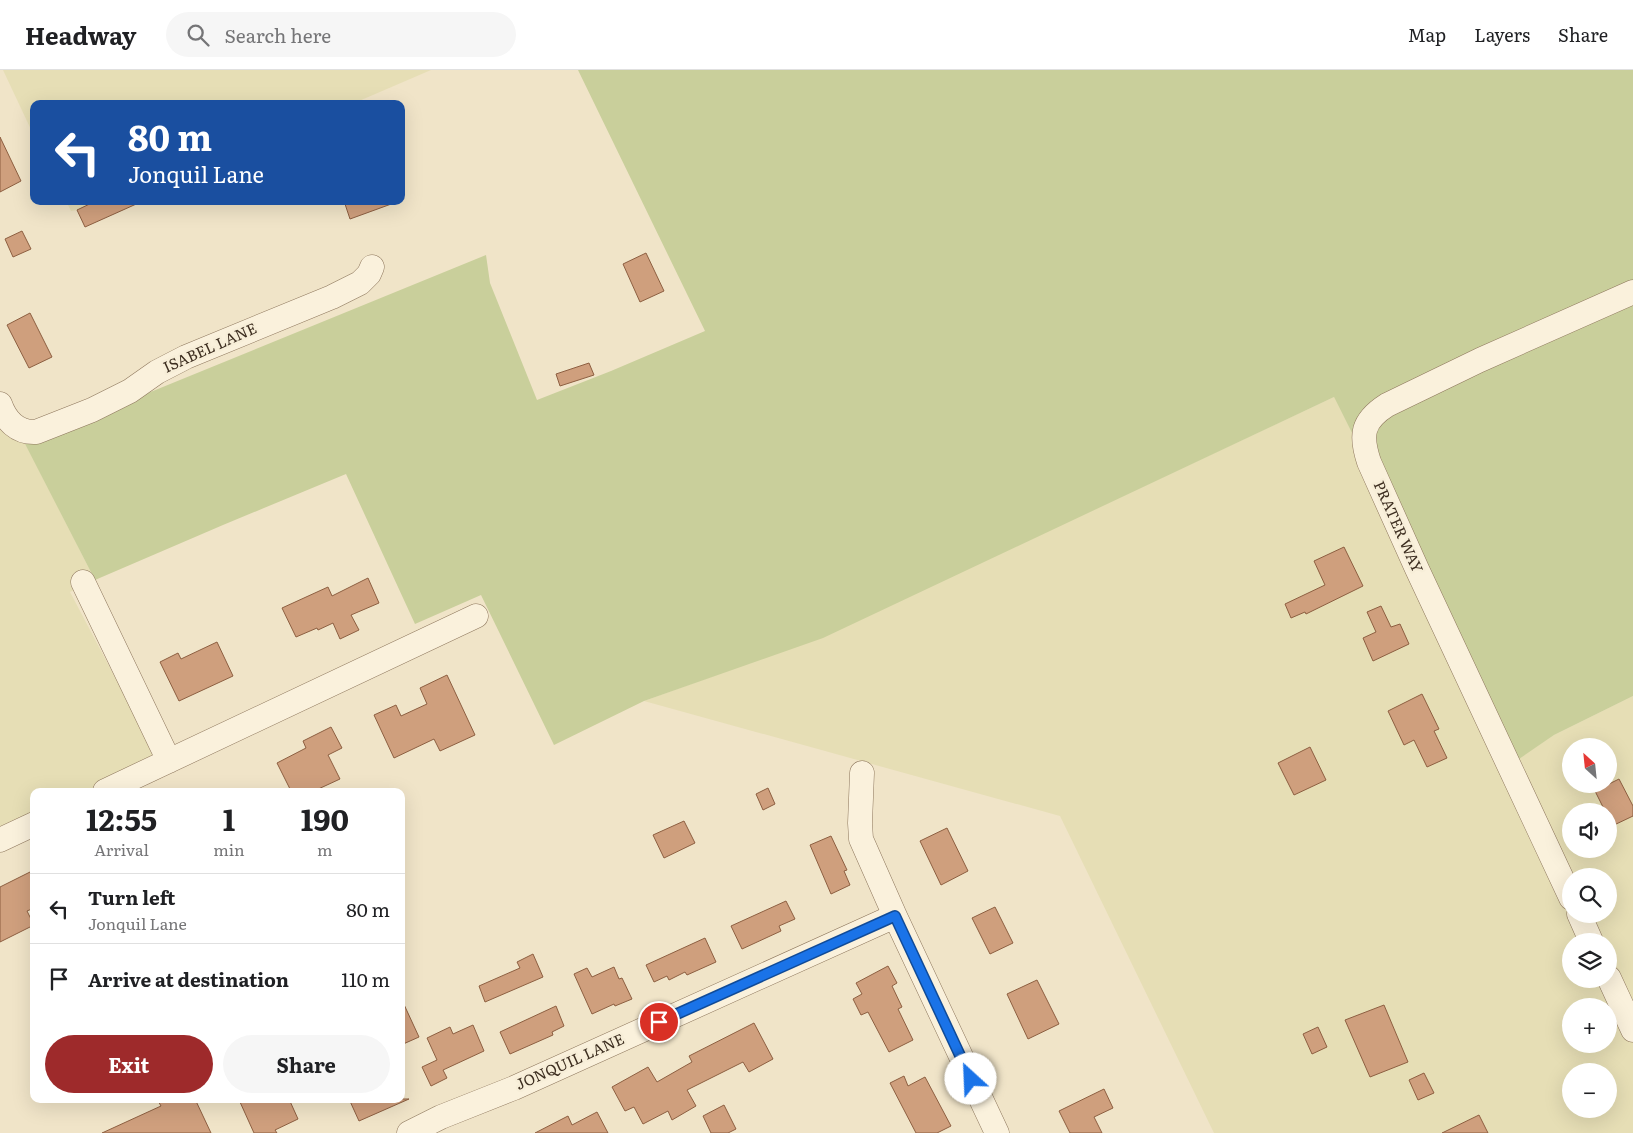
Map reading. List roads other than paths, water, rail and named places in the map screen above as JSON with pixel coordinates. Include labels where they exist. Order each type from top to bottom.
[{"type":"street","name":"ISABEL LANE","points":[[0,404],[14,427],[28,432],[45,429],[92,410],[130,391],[157,372],[186,357],[353,286],[366,278],[372,267]]},
{"type":"street","name":"PRATER WAY","points":[[1562,879],[1369,462],[1365,450],[1364,433],[1370,418],[1375,412],[1387,405],[1496,353],[1633,292]]},
{"type":"street","points":[[83,582],[169,761]]},
{"type":"street","points":[[111,788],[476,616]]},
{"type":"street","points":[[862,773],[861,839],[997,1133]]},
{"type":"street","points":[[0,840],[30,826]]},
{"type":"street","name":"JONQUIL LANE","points":[[409,1133],[441,1117],[514,1088],[895,916]]},
{"type":"street","points":[[1614,988],[1633,1030]]}]
